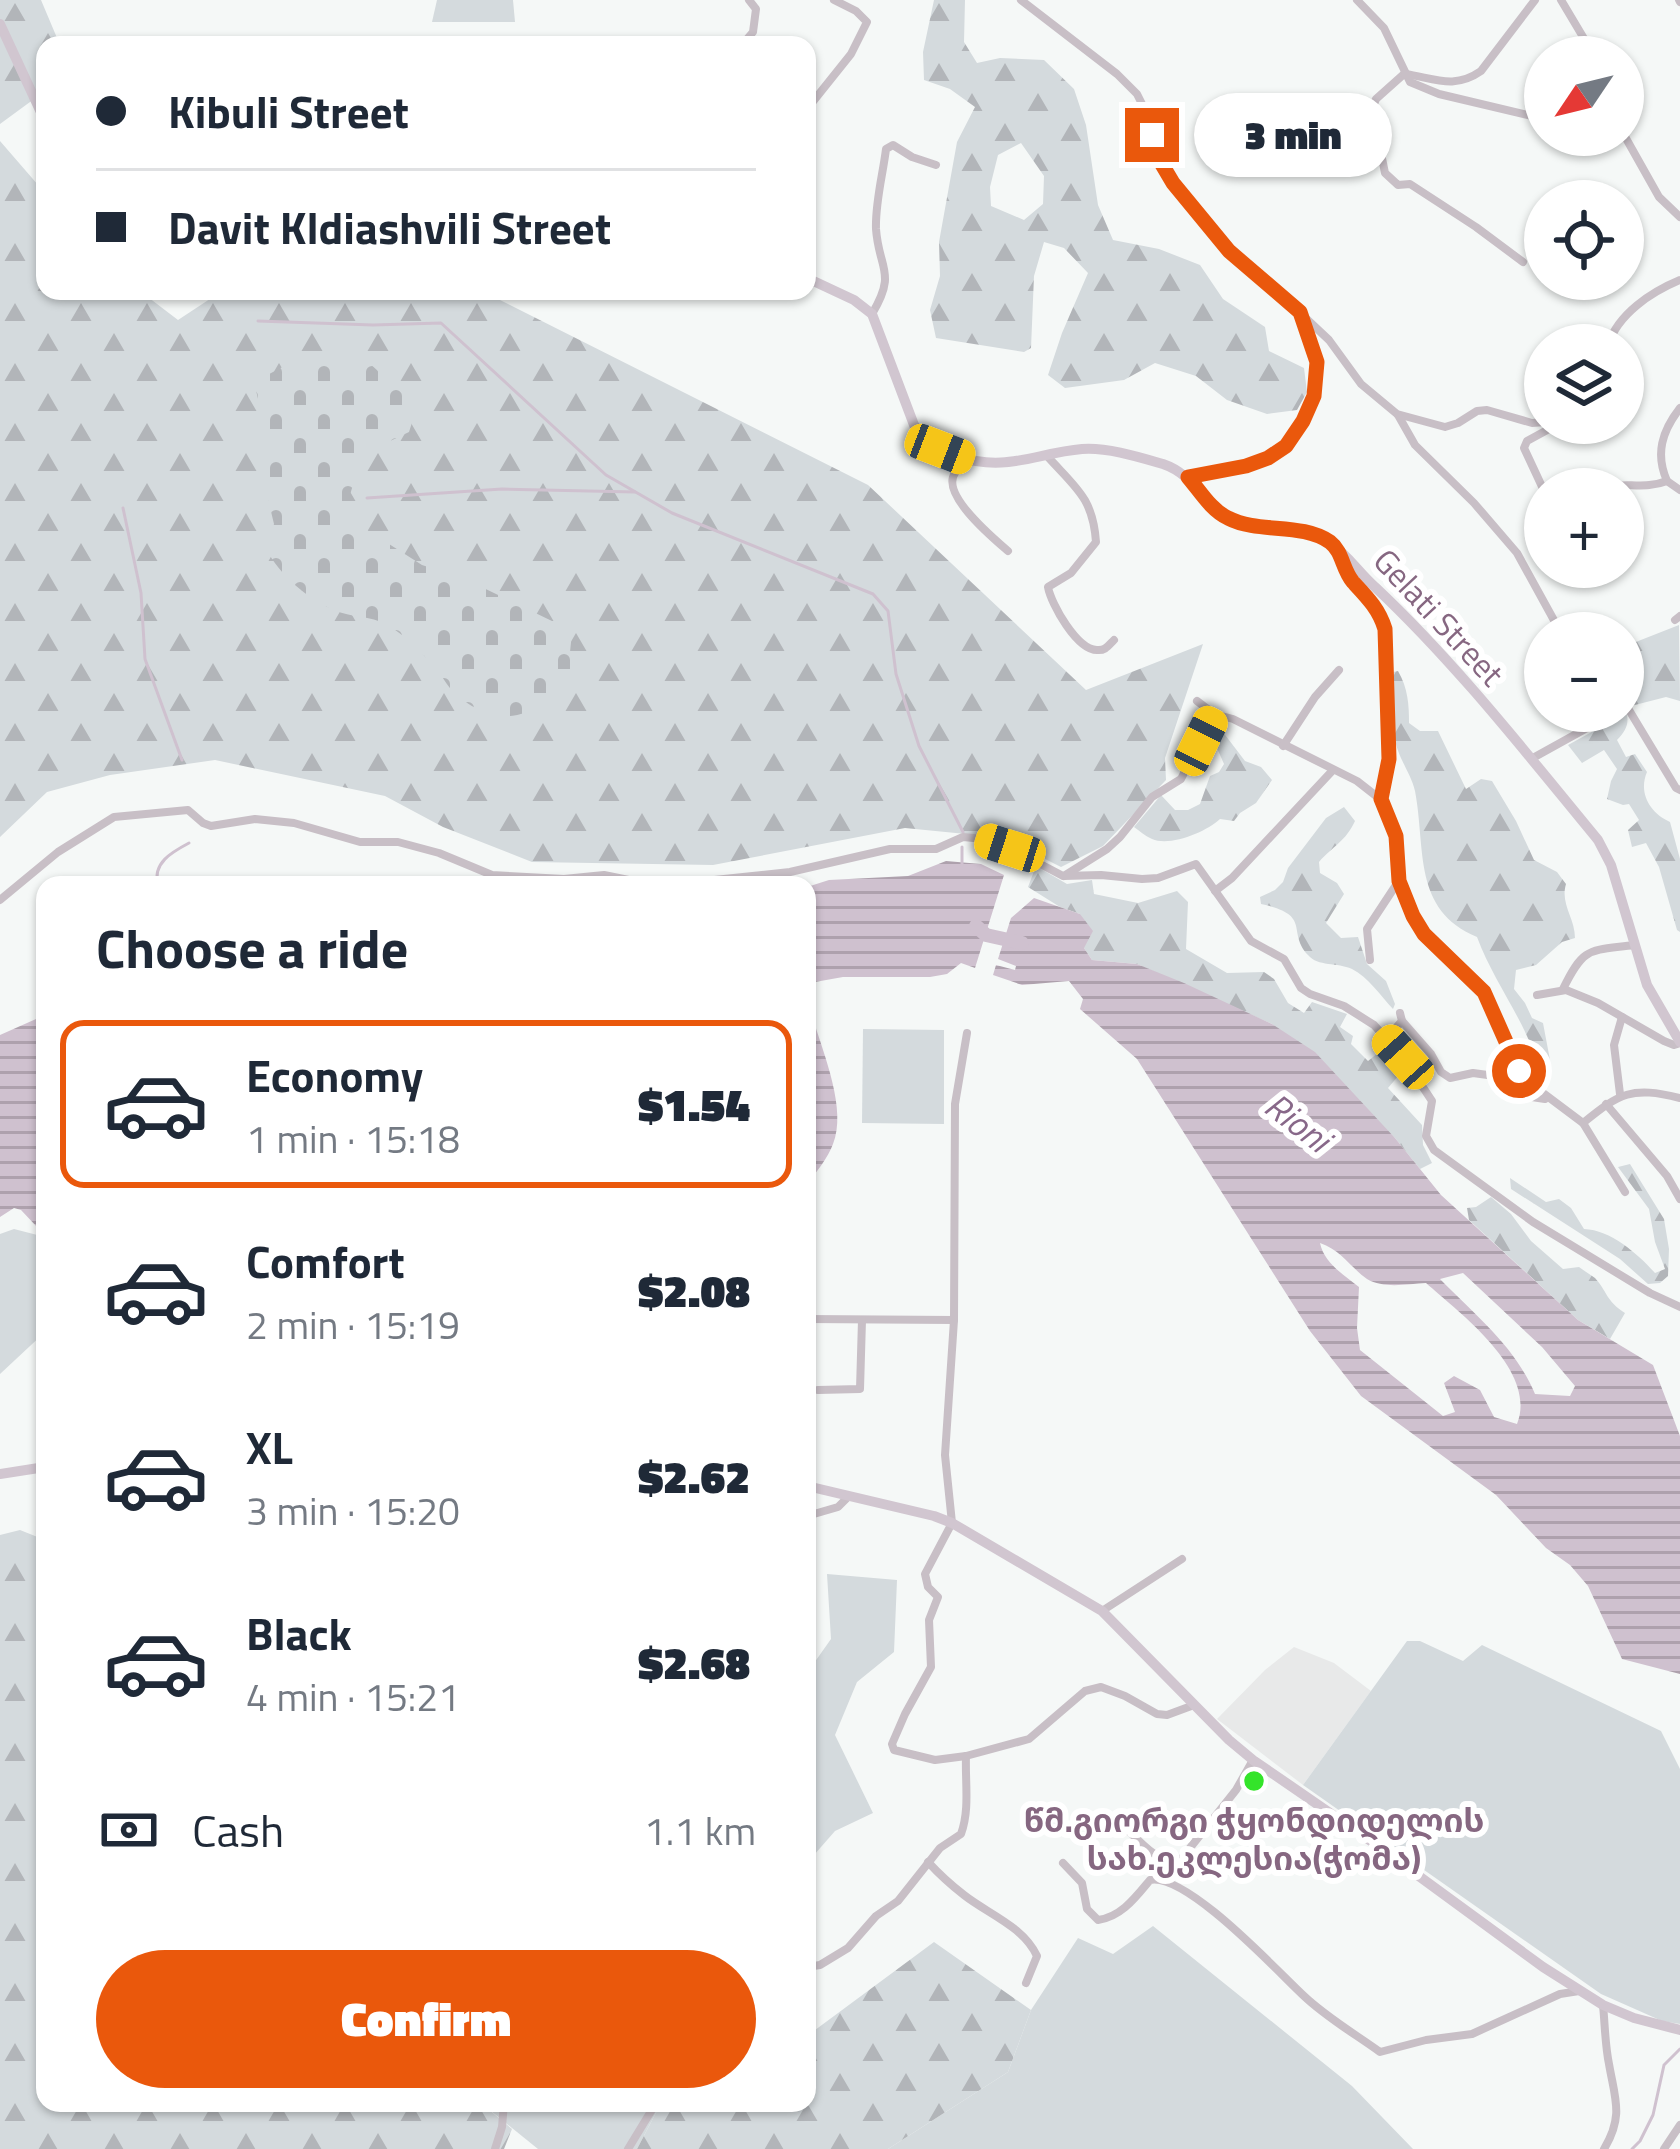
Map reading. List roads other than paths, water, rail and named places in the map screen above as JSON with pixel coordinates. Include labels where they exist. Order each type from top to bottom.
[{"type":"main road","points":[[0,24],[36,102]]},
{"type":"main road","points":[[816,282],[872,314]]},
{"type":"main road","name":"Gelati Street","points":[[872,314],[914,425],[940,449],[998,465],[1092,449],[1158,463],[1188,477],[1228,518],[1315,535],[1340,551],[1394,605],[1598,840],[1611,865],[1647,985],[1680,1042]]},
{"type":"main road","points":[[0,1474],[36,1468]]},
{"type":"main road","points":[[816,1488],[952,1523],[1102,1611],[1253,1760],[1603,2005],[1680,2030]]},
{"type":"street","points":[[749,0],[756,9],[750,36]]},
{"type":"street","points":[[816,98],[851,54],[867,22],[834,0]]},
{"type":"street","points":[[1021,0],[1137,94],[1160,161],[1173,183],[1229,251],[1329,340],[1361,384],[1397,414],[1414,445],[1474,503],[1517,554],[1549,612]]},
{"type":"street","points":[[1357,0],[1384,28],[1410,82],[1439,94],[1524,114]]},
{"type":"street","points":[[1404,74],[1438,82],[1471,78],[1535,0]]},
{"type":"street","points":[[1561,0],[1582,36]]},
{"type":"street","points":[[1404,74],[1376,99],[1372,109],[1385,173],[1398,185],[1410,184],[1523,262]]},
{"type":"street","points":[[872,314],[887,285],[876,224],[886,149],[893,145],[912,158],[936,165]]},
{"type":"street","points":[[1636,156],[1659,197],[1680,217]]},
{"type":"street","points":[[1618,324],[1656,290],[1680,280]]},
{"type":"street","points":[[1188,477],[1246,466],[1286,446],[1314,396],[1317,381],[1317,362],[1300,312]]},
{"type":"street","points":[[1680,409],[1666,429],[1660,452],[1667,482],[1680,490]]},
{"type":"street","points":[[1397,414],[1445,427],[1478,410],[1524,421]]},
{"type":"street","points":[[1048,457],[1092,510],[1096,542],[1071,573],[1048,587],[1052,605],[1086,646],[1105,649],[1114,640]]},
{"type":"street","points":[[972,461],[955,471],[952,491],[1008,551]]},
{"type":"street","points":[[1644,486],[1667,482]]},
{"type":"street","points":[[1340,551],[1343,568],[1372,602],[1385,629],[1389,759],[1381,799]]},
{"type":"street","points":[[1283,746],[1339,670]]},
{"type":"street","points":[[1197,701],[1214,715],[1233,719],[1357,781],[1381,799],[1396,836],[1399,881],[1424,934],[1484,992],[1519,1071],[1583,1124],[1625,1192]]},
{"type":"street","points":[[1063,876],[1107,849],[1152,797],[1180,778],[1214,715]]},
{"type":"street","points":[[1531,759],[1580,732]]},
{"type":"street","points":[[1642,732],[1680,790]]},
{"type":"street","points":[[1215,891],[1333,770]]},
{"type":"street","points":[[0,900],[58,852],[114,818],[188,810],[212,826],[255,819],[293,823],[360,842],[398,842],[500,876]]},
{"type":"street","points":[[752,876],[890,849],[936,849],[963,837],[1010,848],[1063,876],[1142,880],[1196,864],[1251,941],[1284,959],[1301,988],[1360,1014],[1387,1038],[1432,1101],[1426,1136],[1434,1150],[1533,1222],[1680,1307]]},
{"type":"street","points":[[1370,960],[1367,928],[1399,881]]},
{"type":"street","points":[[1563,990],[1581,957],[1634,945]]},
{"type":"street","points":[[1537,995],[1563,990],[1598,1003],[1664,1041],[1680,1042]]},
{"type":"street","points":[[1387,1038],[1401,1017],[1450,1078],[1473,1073],[1496,1076],[1525,1096],[1552,1101]]},
{"type":"street","points":[[1620,1094],[1614,1045],[1622,1017]]},
{"type":"street","points":[[967,1033],[955,1104],[954,1320],[945,1456],[952,1523],[925,1574],[928,1587],[938,1597],[929,1620],[931,1667],[905,1714],[892,1744],[894,1750],[935,1760],[1029,1739],[1085,1691],[1101,1687],[1157,1714],[1194,1705]]},
{"type":"street","points":[[1583,1124],[1620,1094],[1680,1098]]},
{"type":"street","points":[[1606,1104],[1667,1176],[1680,1199]]},
{"type":"street","points":[[816,1319],[954,1320]]},
{"type":"street","points":[[818,1390],[860,1390],[862,1319]]},
{"type":"street","points":[[816,1513],[838,1507],[850,1496]]},
{"type":"street","points":[[1102,1611],[1183,1559]]},
{"type":"street","points":[[816,1966],[848,1948],[876,1916],[898,1900],[940,1849],[961,1834],[967,1818],[966,1756]]},
{"type":"street","points":[[1119,1822],[1166,1862],[1178,1863],[1236,1790],[1253,1760]]},
{"type":"street","points":[[928,1862],[1033,1948],[1037,1956],[1026,1983]]},
{"type":"street","points":[[1063,1863],[1082,1883],[1087,1910],[1098,1920],[1110,1918],[1132,1902],[1150,1880],[1160,1878],[1180,1886],[1243,1937],[1305,1997],[1380,2052],[1472,2034],[1560,1994],[1580,1990]]},
{"type":"street","points":[[1603,2005],[1618,2098],[1615,2131],[1604,2149]]},
{"type":"street","points":[[495,2149],[503,2112]]},
{"type":"street","points":[[628,2149],[651,2112]]},
{"type":"street","points":[[1664,2149],[1680,2125]]},
{"type":"water","points":[[946,861],[981,864],[1004,875],[975,968],[961,963],[947,974],[930,977],[843,977],[816,982],[816,884],[908,876]]},
{"type":"water","points":[[1034,898],[1080,914],[1093,931],[1084,948],[1092,960],[1137,964],[1184,983],[1272,1024],[1315,1052],[1441,1195],[1578,1320],[1653,1365],[1680,1436],[1680,1674],[1622,1659],[1588,1586],[1570,1565],[1546,1548],[1496,1495],[1361,1396],[1310,1331],[1137,1059],[1080,1009],[1083,999],[1069,981],[1022,985],[993,975],[996,965],[1015,970],[1016,966],[998,959],[1011,918]],"holes":[[[1320,1243],[1367,1279],[1388,1285],[1426,1283],[1458,1311],[1507,1364],[1521,1404],[1517,1424],[1494,1417],[1480,1390],[1454,1376],[1444,1383],[1455,1412],[1443,1416],[1360,1350],[1359,1287],[1330,1263]],[[1463,1273],[1542,1347],[1575,1386],[1570,1396],[1535,1394],[1506,1346],[1440,1279]]]},
{"type":"water","points":[[36,1019],[36,1226],[14,1208],[0,1217],[0,1035]]},
{"type":"water","points":[[816,1028],[837,1115],[837,1130],[816,1172]]},
{"type":"waterway","points":[[258,321],[441,323],[606,475],[672,513],[873,594],[888,611],[896,674],[919,746],[963,832]]},
{"type":"waterway","points":[[367,498],[502,489],[635,492]]},
{"type":"waterway","points":[[123,508],[141,593],[145,659],[182,760]]},
{"type":"waterway","points":[[157,876],[170,854],[189,843]]},
{"type":"waterway","points":[[962,847],[962,864]]},
{"type":"waterway","name":"Rioni","points":[[976,926],[986,935],[1022,943]]},
{"type":"waterway","points":[[1632,2149],[1653,2115],[1664,2065],[1680,2049]]},
{"type":"place","name":"წმ.გიორგი ჭყონდიდელის სახ.ეკლესია(ჭომა)","points":[[1254,1781]]}]
